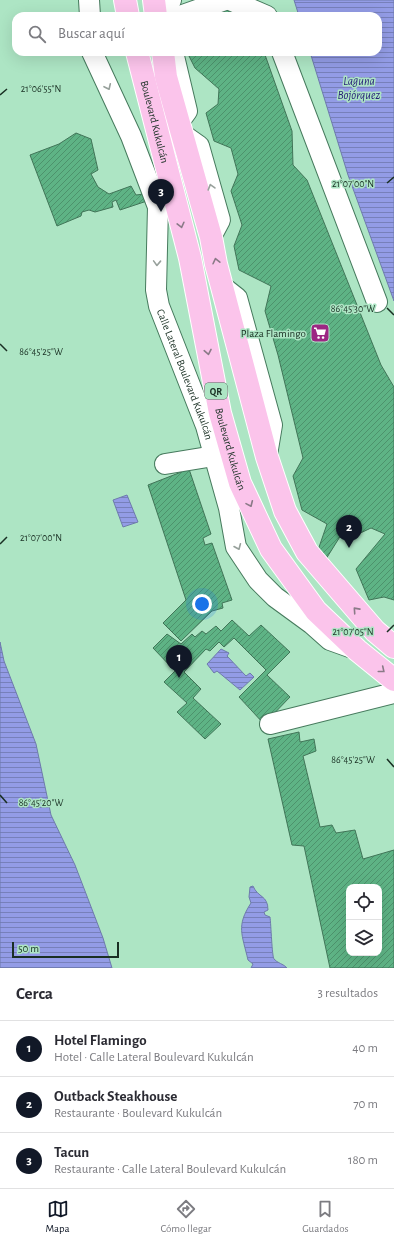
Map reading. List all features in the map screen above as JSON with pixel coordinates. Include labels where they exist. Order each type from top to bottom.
[{"type":"main road","points":[[125,0],[127,12]]},
{"type":"main road","points":[[154,0],[156,12]]},
{"type":"main road","name":"Boulevard Kukulcán","points":[[137,56],[190,258],[220,413],[240,483],[272,549],[316,611],[357,650],[394,680]]},
{"type":"main road","name":"Boulevard Kukulcán","points":[[163,56],[166,77],[211,237],[216,264],[224,287],[267,457],[286,511],[307,552],[375,631],[394,647]]},
{"type":"main road","points":[[158,207],[170,182]]},
{"type":"street","points":[[89,0],[90,12]]},
{"type":"street","points":[[166,12],[171,0]]},
{"type":"street","points":[[191,12],[225,0]]},
{"type":"street","points":[[230,0],[258,12]]},
{"type":"street","points":[[263,0],[267,12]]},
{"type":"street","name":"Calle Lateral Boulevard Kukulcán","points":[[94,56],[130,136],[158,207],[156,290],[159,306],[206,426],[229,508],[236,547],[258,580],[275,597],[312,624],[330,640],[357,650]]},
{"type":"street","points":[[174,56],[187,111],[180,128]]},
{"type":"street","points":[[284,56],[377,302]]},
{"type":"street","points":[[165,464],[214,456]]},
{"type":"street","points":[[270,724],[394,693]]},
{"type":"water","name":"Laguna Bojórquez","points":[[294,0],[394,0],[394,301],[348,175],[311,56],[382,56],[382,12],[298,12]]},
{"type":"water","points":[[127,495],[138,522],[123,527],[113,500]]},
{"type":"water","points":[[0,642],[4,661],[36,744],[51,815],[75,865],[103,938],[112,968],[0,968]]},
{"type":"water","points":[[221,649],[229,653],[227,656],[246,676],[250,673],[254,677],[240,690],[217,671],[214,673],[207,664]]},
{"type":"water","points":[[253,886],[257,893],[265,899],[268,905],[268,910],[264,912],[265,915],[270,917],[274,959],[287,968],[251,968],[253,964],[248,960],[242,937],[242,924],[246,911],[251,903],[249,897],[250,887]]},
{"type":"building","points":[[227,10],[243,12],[219,12]]},
{"type":"building","name":"Plaza Flamingo","points":[[189,56],[265,56],[292,131],[293,165],[307,180],[381,365],[394,387],[394,600],[384,597],[369,600],[356,569],[385,534],[371,528],[354,536],[341,535],[326,559],[317,553],[327,524],[302,510],[293,476],[303,458],[278,355],[265,311],[271,286],[239,270],[234,246],[242,225],[231,191],[238,174],[231,148],[214,141],[206,113],[218,104],[219,89],[195,68]]},
{"type":"building","points":[[76,133],[91,139],[98,170],[91,174],[98,187],[109,194],[131,186],[136,195],[144,194],[147,201],[120,210],[116,200],[112,202],[113,207],[95,212],[89,210],[82,212],[81,216],[57,226],[30,155],[59,144]]},
{"type":"building","points":[[189,469],[211,534],[203,538],[205,545],[212,543],[232,600],[222,603],[223,608],[212,611],[181,641],[163,623],[186,600],[148,485]]},
{"type":"building","points":[[232,620],[249,636],[261,625],[290,652],[267,675],[290,697],[264,724],[239,697],[266,670],[234,638],[224,647],[219,642],[210,651],[206,649],[184,672],[201,689],[193,698],[221,724],[205,739],[177,712],[187,703],[164,682],[175,671],[153,648],[167,634],[181,644],[192,634],[195,637],[202,631],[206,634],[216,626],[221,631]]},
{"type":"building","points":[[299,732],[300,742],[314,739],[316,751],[303,756],[320,827],[332,825],[336,833],[355,830],[363,859],[394,850],[394,968],[330,968],[304,846],[292,845],[268,739]]},
{"type":"place","name":"Tacun","points":[[161,212]]},
{"type":"place","name":"Plaza Flamingo","points":[[320,333]]},
{"type":"place","name":"Outback Steakhouse","points":[[349,548]]},
{"type":"place","name":"Hotel Flamingo","points":[[179,678]]}]
